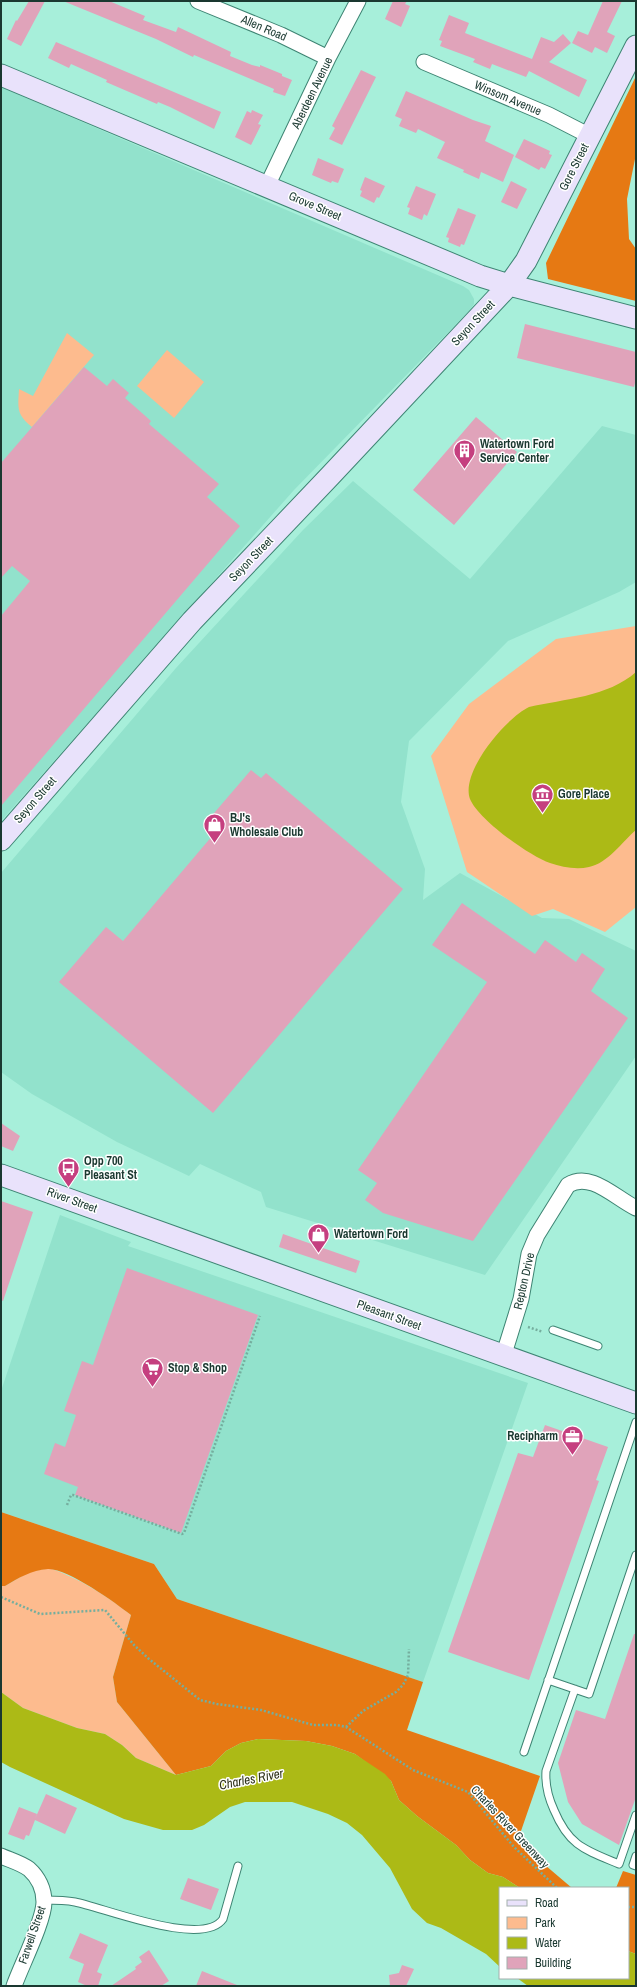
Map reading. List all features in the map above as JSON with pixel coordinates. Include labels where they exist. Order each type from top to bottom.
[{"type":"street","name":"Allen Road","points":[[198,1],[281,35],[328,58]]},
{"type":"street","name":"Aberdeen Avenue","points":[[267,186],[328,58],[358,1]]},
{"type":"street","name":"Gore Street","points":[[509,285],[526,261],[636,46]]},
{"type":"street","name":"Winsom Avenue","points":[[424,62],[549,115],[590,136]]},
{"type":"street","name":"Grove Street","points":[[1,75],[466,270],[509,285],[636,318]]},
{"type":"street","name":"Seyon Street","points":[[1,840],[187,626],[509,285]]},
{"type":"street","name":"River Street","points":[[1,1176],[142,1226]]},
{"type":"street","name":"Repton Drive","points":[[503,1357],[519,1306],[529,1254],[533,1244],[568,1185],[573,1182],[587,1180],[636,1208]]},
{"type":"street","name":"Pleasant Street","points":[[142,1226],[503,1357],[636,1403]]},
{"type":"street","name":"Farwell Street","points":[[1,1856],[24,1866],[34,1874],[42,1887],[44,1900],[40,1918],[14,1986]]},
{"type":"lane","points":[[553,1330],[598,1346]]},
{"type":"lane","points":[[524,1752],[636,1422]]},
{"type":"lane","points":[[548,1680],[589,1694],[636,1555]]},
{"type":"lane","points":[[575,1689],[546,1771],[548,1796],[560,1825],[567,1836],[577,1845],[619,1864],[636,1815]]},
{"type":"lane","points":[[636,1856],[633,1865],[636,1866]]},
{"type":"lane","points":[[44,1900],[76,1902],[182,1930],[211,1928],[220,1924],[223,1919],[238,1866]]},
{"type":"path","points":[[67,1505],[71,1495],[73,1495],[182,1534],[184,1533],[260,1316]]},
{"type":"path","name":"Charles River Greenway","points":[[1,1597],[40,1614],[105,1610],[134,1645],[200,1700],[261,1710],[313,1724],[337,1724],[346,1726],[413,1770],[468,1792],[514,1847],[556,1887]]},
{"type":"path","points":[[346,1726],[363,1711],[396,1692],[404,1685],[408,1676],[410,1649]]},
{"type":"shaded area","points":[[636,76],[636,154],[627,199],[629,239],[636,249],[636,301],[548,279],[546,263]]},
{"type":"shaded area","points":[[1,87],[463,286],[469,290],[474,299],[474,304],[470,310],[294,490],[1,821]]},
{"type":"shaded area","points":[[602,426],[636,435],[636,582],[619,592],[508,641],[409,741],[401,802],[425,869],[423,900],[460,873],[542,918],[569,919],[636,951],[636,1056],[485,1275],[266,1207],[261,1192],[200,1164],[189,1176],[117,1142],[32,1094],[1,1072],[1,873],[176,668],[303,530],[353,481],[470,579]]},
{"type":"shaded area","points":[[60,1215],[131,1242],[128,1246],[528,1383],[423,1682],[177,1599],[154,1564],[1,1512],[1,1391]]},
{"type":"shaded area","points":[[1,1512],[154,1564],[177,1599],[423,1682],[407,1730],[540,1776],[521,1831],[525,1848],[571,1887],[518,1887],[503,1877],[488,1873],[470,1860],[456,1845],[417,1816],[399,1800],[391,1781],[355,1754],[332,1746],[306,1741],[258,1739],[241,1743],[226,1751],[211,1766],[176,1775],[117,1702],[113,1677],[131,1615],[91,1587],[67,1574],[56,1570],[48,1569],[36,1571],[5,1586],[1,1586]]},
{"type":"shaded area","points":[[623,1871],[636,1875],[636,1954],[629,1951],[629,1887],[616,1887]]},
{"type":"green space","points":[[67,333],[94,355],[32,427],[23,418],[19,410],[19,389],[33,396]]},
{"type":"green space","points":[[167,350],[204,382],[174,418],[137,386]]},
{"type":"green space","name":"Gore Place","points":[[636,626],[636,907],[605,932],[553,909],[532,916],[467,872],[431,756],[469,704],[556,639]]},
{"type":"green space","points":[[49,1568],[92,1588],[131,1615],[113,1677],[117,1702],[176,1775],[136,1758],[122,1745],[105,1734],[77,1728],[23,1708],[1,1692],[1,1586],[5,1586],[29,1572]]},
{"type":"water","points":[[636,672],[636,830],[609,857],[596,865],[584,868],[569,868],[550,863],[530,853],[493,826],[475,807],[470,799],[469,788],[472,775],[478,761],[487,747],[509,722],[529,707],[599,692],[625,680]]},
{"type":"water","name":"Charles River","points":[[1,1692],[23,1708],[77,1728],[105,1734],[122,1745],[136,1758],[176,1775],[211,1766],[226,1751],[241,1743],[258,1739],[306,1741],[332,1746],[355,1754],[385,1774],[391,1781],[399,1800],[417,1816],[456,1845],[470,1860],[488,1873],[503,1877],[518,1887],[499,1887],[499,1966],[486,1954],[441,1928],[427,1923],[412,1909],[390,1868],[362,1835],[347,1823],[328,1814],[292,1802],[245,1802],[230,1807],[204,1825],[192,1830],[163,1830],[124,1819],[1,1762]]},
{"type":"water","points":[[629,1951],[636,1954],[636,1986],[528,1986],[518,1979],[629,1979]]},
{"type":"building","points":[[29,1],[45,1],[21,46],[7,39],[16,20],[17,21]]},
{"type":"building","points":[[63,1],[109,1],[145,16],[143,20],[176,32],[178,27],[231,52],[230,56],[252,65],[260,67],[260,65],[292,80],[285,96],[273,92],[274,89],[194,55],[193,57],[156,39]]},
{"type":"building","points":[[393,1],[407,1],[405,4],[410,6],[401,27],[385,19]]},
{"type":"building","points":[[603,1],[622,1],[607,32],[615,36],[607,53],[595,47],[592,53],[572,43],[578,31],[588,35]]},
{"type":"building","points":[[449,15],[469,23],[465,33],[532,59],[541,37],[554,42],[563,34],[571,43],[549,62],[587,80],[579,97],[529,71],[526,77],[492,64],[490,69],[473,62],[475,59],[440,46],[442,41],[439,40]]},
{"type":"building","points":[[56,42],[221,112],[214,129],[170,107],[158,102],[157,104],[106,82],[107,80],[71,64],[69,68],[48,58]]},
{"type":"building","points":[[361,70],[376,77],[342,145],[329,139],[335,128],[332,126]]},
{"type":"building","points":[[406,91],[473,120],[491,126],[485,141],[514,155],[503,182],[481,172],[479,179],[463,172],[464,170],[437,158],[445,142],[418,129],[416,133],[399,126],[402,119],[395,116]]},
{"type":"building","points":[[252,110],[263,115],[258,124],[261,125],[251,145],[235,137],[247,111],[251,113]]},
{"type":"building","points":[[524,139],[550,151],[549,154],[552,155],[545,169],[541,167],[539,170],[515,157]]},
{"type":"building","points":[[318,158],[344,169],[338,183],[332,181],[331,183],[312,175]]},
{"type":"building","points":[[365,177],[385,186],[379,198],[377,197],[374,203],[360,196],[362,191],[360,190]]},
{"type":"building","points":[[511,181],[527,189],[517,209],[501,202]]},
{"type":"building","points":[[416,186],[436,194],[427,216],[424,214],[422,220],[408,214],[410,208],[407,207]]},
{"type":"building","points":[[458,208],[476,215],[464,245],[461,244],[460,247],[448,242],[449,238],[446,237]]},
{"type":"building","points":[[525,324],[636,352],[636,379],[634,387],[517,358]]},
{"type":"building","points":[[84,367],[107,386],[113,379],[129,393],[125,398],[151,421],[149,424],[219,484],[207,497],[240,526],[1,806],[1,616],[30,581],[12,566],[1,578],[1,463]]},
{"type":"building","name":"Watertown Ford Service Center","points":[[476,417],[517,452],[454,525],[413,490]]},
{"type":"building","points":[[251,770],[261,778],[266,773],[403,889],[213,1113],[59,982],[106,927],[123,941],[213,835],[203,826]]},
{"type":"building","points":[[462,903],[535,954],[545,940],[576,962],[582,953],[605,969],[591,991],[628,1018],[473,1241],[383,1213],[365,1200],[377,1183],[358,1170],[487,982],[432,945]]},
{"type":"building","points":[[1,1123],[20,1136],[13,1151],[1,1146]]},
{"type":"building","points":[[1,1201],[33,1212],[3,1301],[1,1300]]},
{"type":"building","name":"Watertown Ford","points":[[283,1234],[360,1261],[356,1273],[279,1247]]},
{"type":"building","name":"Stop & Shop","points":[[127,1268],[258,1315],[181,1533],[75,1495],[78,1487],[44,1474],[55,1443],[65,1447],[76,1415],[64,1411],[82,1361],[93,1365]]},
{"type":"building","points":[[545,1425],[608,1447],[596,1480],[599,1481],[529,1680],[448,1652],[518,1453],[533,1457]]},
{"type":"building","points":[[634,1634],[636,1634],[636,1797],[619,1845],[582,1824],[568,1802],[558,1763],[576,1710],[605,1719]]},
{"type":"building","points":[[46,1794],[77,1808],[65,1834],[35,1820],[29,1836],[26,1835],[24,1840],[8,1834],[19,1807],[37,1814],[35,1819]]},
{"type":"building","points":[[188,1878],[219,1889],[211,1910],[180,1899]]},
{"type":"building","points":[[80,1933],[108,1945],[97,1972],[102,1974],[98,1986],[87,1986],[78,1982],[84,1964],[69,1958]]},
{"type":"building","points":[[149,1950],[169,1981],[161,1986],[111,1986],[136,1969],[135,1967],[142,1962],[139,1957]]},
{"type":"building","points":[[402,1965],[414,1969],[406,1986],[390,1986],[389,1975],[399,1973]]},
{"type":"building","points":[[202,1971],[237,1985],[237,1986],[196,1986]]},
{"type":"place","name":"Watertown Ford Service Center","points":[[465,470]]},
{"type":"place","name":"Gore Place","points":[[542,814]]},
{"type":"place","name":"BJ's Wholesale Club","points":[[215,844]]},
{"type":"place","name":"Opp 700 Pleasant St","points":[[68,1188]]},
{"type":"place","name":"Watertown Ford","points":[[319,1254]]},
{"type":"place","name":"Stop & Shop","points":[[152,1388]]},
{"type":"place","name":"Recipharm","points":[[573,1456]]}]
